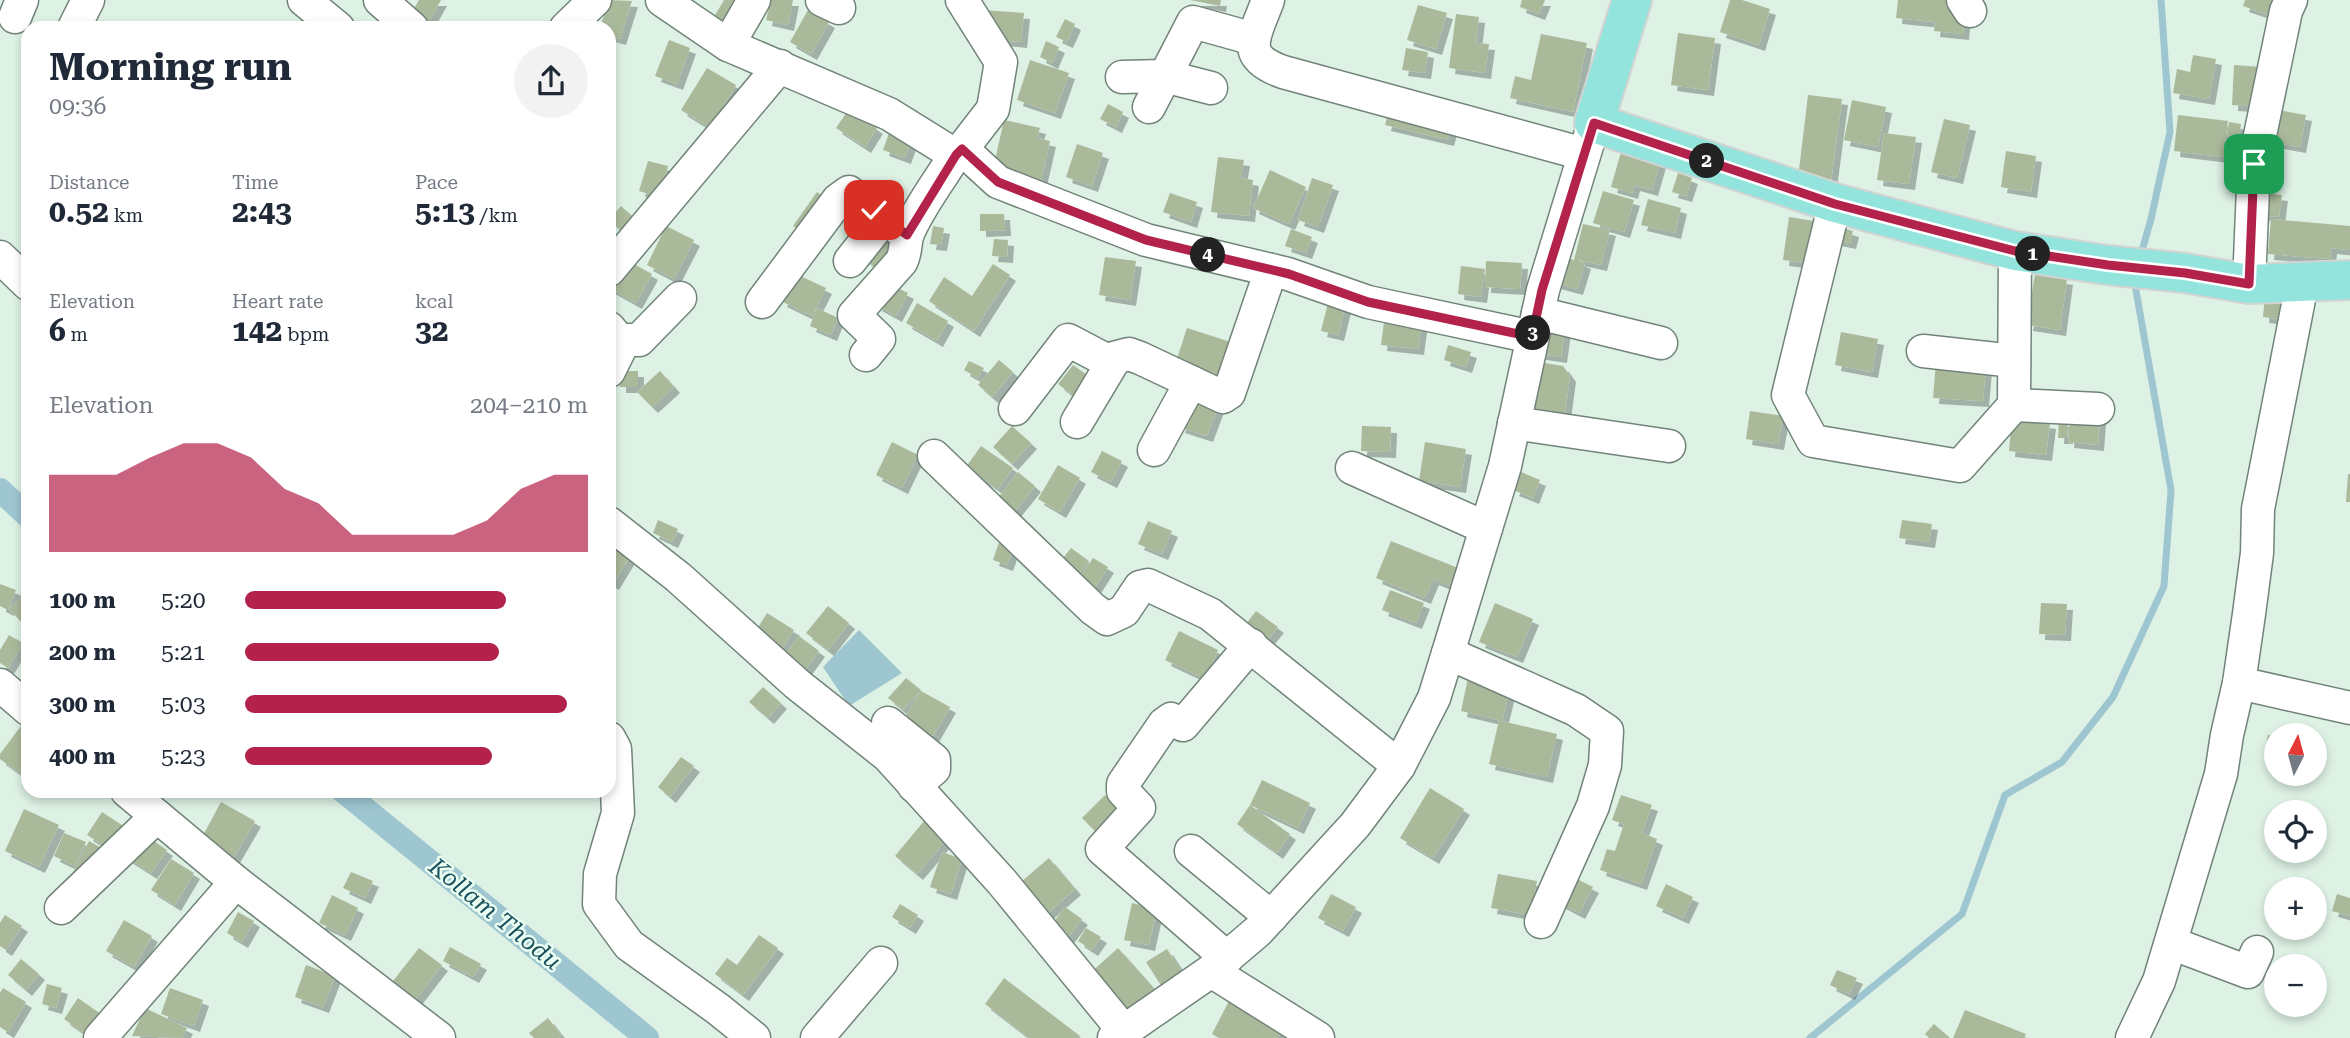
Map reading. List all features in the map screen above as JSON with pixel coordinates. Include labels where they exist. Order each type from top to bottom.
[{"type":"main road","points":[[1632,0],[1589,138],[2015,251],[2249,284],[2350,280]]},
{"type":"street","points":[[78,21],[88,0]]},
{"type":"street","points":[[304,0],[330,21]]},
{"type":"street","points":[[380,0],[404,21]]},
{"type":"street","points":[[573,21],[594,0]]},
{"type":"street","points":[[662,0],[728,45],[889,114],[959,152],[998,182],[1146,240],[1271,270],[1368,302],[1661,343]]},
{"type":"street","points":[[728,45],[754,0]]},
{"type":"street","points":[[850,261],[896,226],[993,109],[1001,62],[962,0]]},
{"type":"street","points":[[616,529],[677,577],[797,684],[888,755],[1002,882],[1119,1034],[1219,964],[1258,932],[1355,825],[1399,766],[1434,698],[1505,466],[1542,290],[1589,138],[1283,72],[1264,65],[1256,55],[1254,39],[1268,0]]},
{"type":"street","points":[[2249,284],[2254,164],[2286,11],[2291,0]]},
{"type":"street","points":[[1149,107],[1193,22],[1254,39]]},
{"type":"street","points":[[616,262],[780,66]]},
{"type":"street","points":[[1122,77],[1164,76],[1211,88]]},
{"type":"street","points":[[762,302],[838,200],[849,192],[896,226],[905,255],[854,315],[879,339],[866,355]]},
{"type":"street","points":[[1835,204],[1788,395],[1813,441],[1960,466],[2014,405],[2015,251]]},
{"type":"street","points":[[0,257],[21,277]]},
{"type":"street","points":[[1015,409],[1068,340],[1106,360],[1129,354],[1223,397],[1229,393],[1271,270]]},
{"type":"street","points":[[2132,1038],[2159,981],[2221,775],[2239,683],[2256,553],[2258,509],[2302,284]]},
{"type":"street","points":[[616,334],[639,340],[680,298]]},
{"type":"street","points":[[616,338],[621,347],[616,357]]},
{"type":"street","points":[[1923,351],[2014,361]]},
{"type":"street","points":[[1077,422],[1114,360]]},
{"type":"street","points":[[1154,450],[1191,382]]},
{"type":"street","points":[[2014,405],[2098,409]]},
{"type":"street","points":[[1514,424],[1669,446]]},
{"type":"street","points":[[934,456],[1093,609],[1107,619],[1124,611],[1140,587],[1149,584],[1210,614],[1399,766]]},
{"type":"street","points":[[1352,468],[1486,528]]},
{"type":"street","points":[[1251,645],[1183,725],[1171,719],[1164,724],[1123,784],[1123,791],[1139,808],[1102,849],[1219,964],[1318,1038]]},
{"type":"street","points":[[1448,653],[1576,710],[1607,731],[1605,765],[1593,806],[1541,922]]},
{"type":"street","points":[[2239,683],[2350,708]]},
{"type":"street","points":[[887,723],[934,760],[934,769],[914,786]]},
{"type":"street","points":[[616,771],[618,813],[600,874],[599,904],[629,945],[754,1038]]},
{"type":"street","points":[[136,798],[236,882],[436,1037]]},
{"type":"street","points":[[61,908],[158,816]]},
{"type":"street","points":[[1191,851],[1271,917]]},
{"type":"street","points":[[108,1035],[236,882]]},
{"type":"street","points":[[2171,943],[2248,972],[2257,953]]},
{"type":"street","points":[[817,1038],[881,963]]},
{"type":"water","points":[[859,630],[902,673],[849,706],[823,667]]},
{"type":"building","points":[[419,0],[441,0],[429,21],[420,21],[410,15]]},
{"type":"building","points":[[609,0],[632,1],[620,39],[616,38],[616,21],[602,21]]},
{"type":"building","points":[[724,0],[752,0],[731,34],[711,22]]},
{"type":"building","points":[[771,0],[793,0],[788,25],[766,20]]},
{"type":"building","points":[[1190,0],[1221,0],[1220,6]]},
{"type":"building","points":[[1522,0],[1545,0],[1539,14],[1520,7]]},
{"type":"building","points":[[1730,0],[1742,0],[1770,9],[1759,45],[1720,32]]},
{"type":"building","points":[[1898,0],[1966,0],[1963,34],[1934,31],[1935,22],[1896,18]]},
{"type":"building","points":[[2245,0],[2280,0],[2275,17],[2243,6]]},
{"type":"building","points":[[1418,5],[1447,13],[1436,49],[1407,40]]},
{"type":"building","points":[[808,10],[829,22],[811,54],[790,42]]},
{"type":"building","points":[[982,10],[1024,13],[1021,42],[980,38]]},
{"type":"building","points":[[1456,14],[1479,17],[1476,43],[1489,44],[1485,73],[1449,68]]},
{"type":"building","points":[[1065,19],[1075,24],[1067,42],[1056,37]]},
{"type":"building","points":[[1678,33],[1715,38],[1708,90],[1671,85]]},
{"type":"building","points":[[1541,34],[1587,43],[1573,112],[1510,98],[1515,76],[1531,80]]},
{"type":"building","points":[[669,40],[690,48],[677,84],[655,76]]},
{"type":"building","points":[[1046,41],[1059,47],[1052,63],[1040,57]]},
{"type":"building","points":[[1406,48],[1428,52],[1425,73],[1402,70]]},
{"type":"building","points":[[2193,55],[2216,59],[2209,99],[2173,93],[2177,69],[2190,72]]},
{"type":"building","points":[[1030,60],[1069,73],[1055,113],[1017,100]]},
{"type":"building","points":[[2234,65],[2262,67],[2260,107],[2232,105]]},
{"type":"building","points":[[707,68],[736,85],[710,128],[681,110]]},
{"type":"building","points":[[1393,94],[1456,110],[1448,140],[1385,125]]},
{"type":"building","points":[[1808,95],[1842,99],[1831,182],[1798,178]]},
{"type":"building","points":[[1852,100],[1886,107],[1878,147],[1844,140]]},
{"type":"building","points":[[1108,104],[1123,112],[1116,127],[1100,119]]},
{"type":"building","points":[[2267,108],[2306,115],[2300,147],[2262,140]]},
{"type":"building","points":[[849,109],[877,128],[865,147],[836,128]]},
{"type":"building","points":[[2178,115],[2228,121],[2223,157],[2174,151]]},
{"type":"building","points":[[1944,119],[1970,125],[1957,178],[1931,172]]},
{"type":"building","points":[[1004,120],[1040,128],[1037,138],[1050,141],[1041,180],[993,169]]},
{"type":"building","points":[[2229,122],[2241,124],[2239,138],[2227,136]]},
{"type":"building","points":[[889,133],[911,141],[905,158],[883,150]]},
{"type":"building","points":[[1884,133],[1916,137],[1909,184],[1877,180]]},
{"type":"building","points":[[1077,144],[1103,153],[1092,186],[1066,177]]},
{"type":"building","points":[[2006,151],[2036,156],[2031,192],[2001,187]]},
{"type":"building","points":[[1621,152],[1660,162],[1652,190],[1634,185],[1632,193],[1611,187]]},
{"type":"building","points":[[1218,157],[1244,160],[1241,178],[1253,180],[1249,216],[1211,212]]},
{"type":"building","points":[[648,161],[668,166],[660,197],[639,191]]},
{"type":"building","points":[[1270,170],[1306,187],[1289,224],[1253,208]]},
{"type":"building","points":[[1678,173],[1692,178],[1686,196],[1672,192]]},
{"type":"building","points":[[1312,178],[1333,185],[1318,227],[1298,220]]},
{"type":"building","points":[[1603,191],[1634,200],[1624,232],[1593,223]]},
{"type":"building","points":[[817,192],[832,202],[807,236],[793,226]]},
{"type":"building","points":[[1170,193],[1197,202],[1191,222],[1163,212]]},
{"type":"building","points":[[2264,193],[2282,195],[2279,217],[2261,215]]},
{"type":"building","points":[[1648,199],[1681,208],[1675,233],[1641,225]]},
{"type":"building","points":[[621,206],[639,222],[627,235],[616,226],[616,212]]},
{"type":"building","points":[[980,214],[1004,214],[1005,230],[980,231]]},
{"type":"building","points":[[1789,217],[1820,222],[1814,264],[1783,260]]},
{"type":"building","points":[[2271,219],[2350,226],[2350,250],[2331,248],[2330,259],[2268,254]]},
{"type":"building","points":[[882,224],[899,240],[875,268],[858,253]]},
{"type":"building","points":[[1583,224],[1610,230],[1601,265],[1578,260],[1585,263],[1577,289],[1551,282],[1558,255],[1574,260]]},
{"type":"building","points":[[666,226],[694,240],[674,279],[647,265]]},
{"type":"building","points":[[933,226],[944,228],[941,245],[930,244]]},
{"type":"building","points":[[1839,227],[1853,231],[1850,243],[1835,240]]},
{"type":"building","points":[[1291,229],[1312,237],[1306,253],[1285,246]]},
{"type":"building","points":[[994,239],[1008,240],[1007,257],[992,256]]},
{"type":"building","points":[[1105,257],[1136,261],[1130,300],[1099,295]]},
{"type":"building","points":[[625,259],[652,274],[636,303],[616,292],[616,275]]},
{"type":"building","points":[[1486,261],[1522,263],[1520,289],[1485,287]]},
{"type":"building","points":[[993,264],[1010,275],[974,331],[929,301],[944,277],[972,296]]},
{"type":"building","points":[[1461,266],[1485,269],[1481,297],[1458,294]]},
{"type":"building","points":[[794,273],[826,288],[812,316],[781,301]]},
{"type":"building","points":[[2035,274],[2067,279],[2060,330],[2027,325]]},
{"type":"building","points":[[887,283],[908,293],[896,316],[876,305]]},
{"type":"building","points":[[2265,295],[2282,298],[2279,319],[2263,317]]},
{"type":"building","points":[[1329,299],[1346,303],[1338,335],[1321,331]]},
{"type":"building","points":[[917,303],[948,321],[937,341],[906,323]]},
{"type":"building","points":[[817,308],[838,318],[831,335],[810,326]]},
{"type":"building","points":[[1385,314],[1422,319],[1418,349],[1381,345]]},
{"type":"building","points":[[1538,324],[1565,328],[1561,357],[1534,353]]},
{"type":"building","points":[[1187,328],[1237,344],[1227,377],[1176,362]]},
{"type":"building","points":[[1841,332],[1878,339],[1872,372],[1835,365]]},
{"type":"building","points":[[1448,345],[1471,352],[1466,367],[1444,360]]},
{"type":"building","points":[[999,360],[1013,372],[992,397],[978,385]]},
{"type":"building","points":[[969,361],[984,368],[978,378],[964,370]]},
{"type":"building","points":[[1533,361],[1563,366],[1570,376],[1565,413],[1525,407]]},
{"type":"building","points":[[1936,362],[1986,366],[1983,401],[1933,398]]},
{"type":"building","points":[[1073,365],[1094,380],[1079,400],[1058,384]]},
{"type":"building","points":[[620,371],[638,371],[638,387],[620,387]]},
{"type":"building","points":[[660,371],[674,387],[652,407],[637,392]]},
{"type":"building","points":[[1190,394],[1219,404],[1207,436],[1179,427]]},
{"type":"building","points":[[1750,411],[1783,416],[1778,444],[1746,439]]},
{"type":"building","points":[[2070,416],[2100,418],[2098,445],[2068,442]]},
{"type":"building","points":[[2012,418],[2050,423],[2046,455],[2009,451]]},
{"type":"building","points":[[2059,421],[2068,421],[2067,438],[2058,438]]},
{"type":"building","points":[[1012,426],[1031,443],[1012,464],[993,447]]},
{"type":"building","points":[[1362,426],[1391,427],[1390,452],[1361,451]]},
{"type":"building","points":[[892,442],[918,455],[902,488],[876,475]]},
{"type":"building","points":[[1425,442],[1466,449],[1460,487],[1419,481]]},
{"type":"building","points":[[981,446],[1013,468],[998,489],[966,467]]},
{"type":"building","points":[[1102,451],[1122,461],[1111,482],[1091,472]]},
{"type":"building","points":[[1058,465],[1080,478],[1060,512],[1038,499]]},
{"type":"building","points":[[1018,472],[1035,486],[1015,511],[998,498]]},
{"type":"building","points":[[1521,472],[1540,480],[1533,498],[1513,490]]},
{"type":"building","points":[[2348,474],[2350,502],[2346,502]]},
{"type":"building","points":[[658,520],[678,529],[672,542],[653,533]]},
{"type":"building","points":[[1902,520],[1932,524],[1929,542],[1899,538]]},
{"type":"building","points":[[1148,521],[1172,531],[1162,554],[1138,544]]},
{"type":"building","points":[[1391,541],[1463,570],[1455,588],[1433,579],[1425,598],[1376,578]]},
{"type":"building","points":[[999,542],[1013,548],[1007,565],[993,560]]},
{"type":"building","points":[[616,548],[630,556],[616,579]]},
{"type":"building","points":[[1071,548],[1089,561],[1074,580],[1056,567]]},
{"type":"building","points":[[1093,558],[1108,567],[1092,592],[1077,582]]},
{"type":"building","points":[[0,584],[16,590],[8,610],[0,606]]},
{"type":"building","points":[[1390,590],[1424,603],[1416,623],[1382,610]]},
{"type":"building","points":[[21,598],[21,622],[9,609]]},
{"type":"building","points":[[1495,603],[1533,619],[1517,657],[1479,642]]},
{"type":"building","points":[[2041,603],[2067,604],[2065,635],[2039,634]]},
{"type":"building","points":[[828,606],[849,623],[828,650],[806,633]]},
{"type":"building","points":[[1256,611],[1278,627],[1263,645],[1242,629]]},
{"type":"building","points":[[767,613],[794,630],[779,654],[752,637]]},
{"type":"building","points":[[1179,631],[1218,650],[1205,679],[1165,660]]},
{"type":"building","points":[[9,635],[21,642],[8,668],[0,663],[0,650]]},
{"type":"building","points":[[799,636],[819,651],[805,670],[785,655]]},
{"type":"building","points":[[906,678],[921,690],[903,710],[888,698]]},
{"type":"building","points":[[1468,678],[1510,688],[1502,721],[1557,734],[1547,777],[1489,764],[1499,720],[1461,711]]},
{"type":"building","points":[[763,687],[781,703],[768,718],[749,702]]},
{"type":"building","points":[[921,691],[950,707],[933,736],[904,719]]},
{"type":"building","points":[[21,726],[21,774],[0,759],[0,754]]},
{"type":"building","points":[[681,757],[694,766],[670,797],[658,787]]},
{"type":"building","points":[[1262,780],[1310,803],[1298,828],[1250,805]]},
{"type":"building","points":[[1430,788],[1464,809],[1433,858],[1400,838]]},
{"type":"building","points":[[1105,795],[1124,814],[1101,837],[1082,818]]},
{"type":"building","points":[[1621,795],[1652,805],[1642,833],[1657,839],[1641,884],[1600,870],[1607,849],[1615,851],[1624,824],[1612,820]]},
{"type":"building","points":[[221,802],[255,821],[234,857],[201,839]]},
{"type":"building","points":[[1250,805],[1290,834],[1277,853],[1237,824]]},
{"type":"building","points":[[24,809],[59,825],[39,867],[5,851]]},
{"type":"building","points":[[102,812],[128,829],[114,852],[87,835]]},
{"type":"building","points":[[924,821],[946,840],[917,874],[895,856]]},
{"type":"building","points":[[139,831],[167,850],[151,873],[123,855]]},
{"type":"building","points":[[64,833],[86,842],[75,866],[54,856]]},
{"type":"building","points":[[89,841],[105,850],[88,883],[72,875]]},
{"type":"building","points":[[942,852],[962,859],[951,894],[930,887]]},
{"type":"building","points":[[1049,858],[1075,889],[1042,918],[1015,887]]},
{"type":"building","points":[[171,859],[194,873],[175,905],[151,890]]},
{"type":"building","points":[[351,872],[373,881],[365,898],[343,888]]},
{"type":"building","points":[[1498,874],[1537,881],[1531,915],[1491,908]]},
{"type":"building","points":[[1571,876],[1593,887],[1579,913],[1558,902]]},
{"type":"building","points":[[1666,884],[1693,897],[1683,918],[1656,906]]},
{"type":"building","points":[[1331,894],[1356,907],[1343,931],[1318,918]]},
{"type":"building","points":[[2337,894],[2350,898],[2350,916],[2332,911]]},
{"type":"building","points":[[332,895],[358,908],[345,935],[319,923]]},
{"type":"building","points":[[1132,903],[1157,909],[1149,945],[1124,940]]},
{"type":"building","points":[[900,904],[918,915],[910,928],[892,917]]},
{"type":"building","points":[[1065,907],[1082,919],[1063,944],[1046,932]]},
{"type":"building","points":[[238,912],[254,921],[242,942],[227,933]]},
{"type":"building","points":[[5,915],[22,926],[6,950],[0,946],[0,923]]},
{"type":"building","points":[[124,920],[152,936],[134,967],[106,951]]},
{"type":"building","points":[[1086,928],[1101,937],[1092,950],[1078,941]]},
{"type":"building","points":[[759,935],[778,948],[743,995],[715,974],[727,958],[737,965]]},
{"type":"building","points":[[450,947],[481,964],[473,977],[443,961]]},
{"type":"building","points":[[419,948],[442,965],[412,1004],[389,986]]},
{"type":"building","points":[[1118,948],[1157,992],[1126,1019],[1088,975]]},
{"type":"building","points":[[1167,949],[1185,977],[1164,990],[1146,962]]},
{"type":"building","points":[[21,959],[39,974],[26,990],[8,975]]},
{"type":"building","points":[[306,965],[335,976],[323,1007],[295,997]]},
{"type":"building","points":[[1837,970],[1857,978],[1849,994],[1830,985]]},
{"type":"building","points":[[1004,978],[1080,1036],[1029,1038],[985,1004]]},
{"type":"building","points":[[47,984],[62,988],[56,1008],[42,1004]]},
{"type":"building","points":[[3,988],[26,1002],[8,1032],[0,1027],[0,993]]},
{"type":"building","points":[[170,988],[203,1000],[194,1026],[161,1014]]},
{"type":"building","points":[[1232,995],[1285,1024],[1278,1038],[1219,1038],[1212,1034]]},
{"type":"building","points":[[78,998],[108,1019],[91,1038],[64,1019]]},
{"type":"building","points":[[145,1008],[187,1028],[182,1038],[132,1036]]},
{"type":"building","points":[[1965,1010],[2026,1034],[2024,1038],[1953,1038]]},
{"type":"building","points":[[548,1018],[562,1036],[534,1038],[529,1033]]},
{"type":"building","points":[[1934,1024],[1950,1038],[1929,1038],[1925,1034]]},
{"type":"waterway","points":[[2140,258],[2170,132],[2161,0]]},
{"type":"waterway","points":[[1810,1038],[1962,914],[2005,795],[2062,762],[2113,697],[2164,586],[2171,490],[2134,279]]},
{"type":"waterway","name":"Kollam Thodu","points":[[0,490],[21,510]]},
{"type":"waterway","name":"Kollam Thodu","points":[[352,798],[647,1038]]},
{"type":"route","points":[[874,210],[907,235],[962,149],[998,182],[1146,240],[1289,274],[1368,302],[1532,337],[1542,290],[1594,123],[1835,204],[2015,251],[2249,284],[2254,164]]}]
